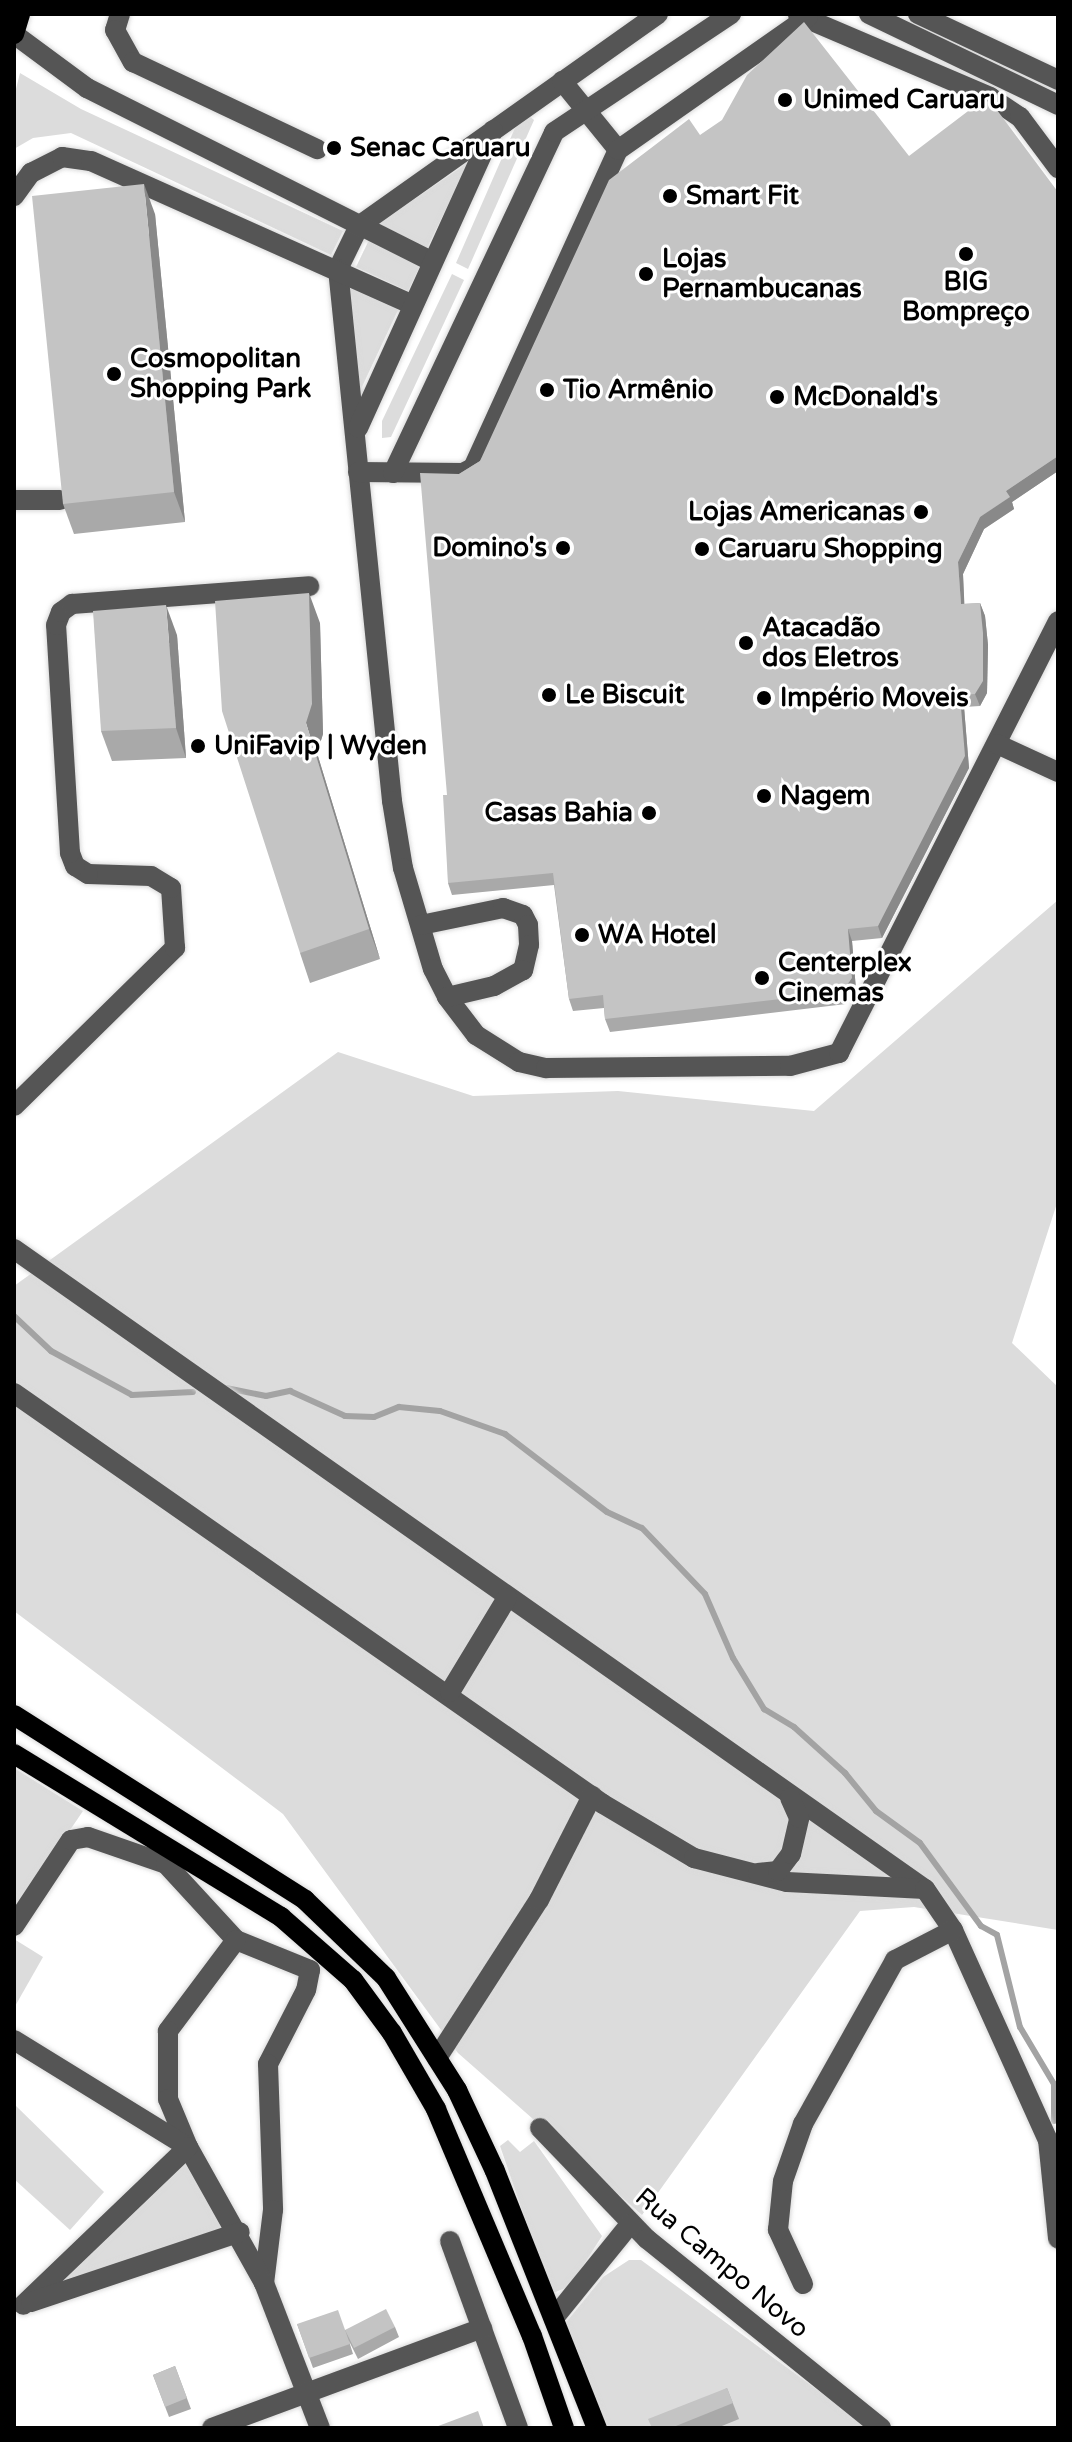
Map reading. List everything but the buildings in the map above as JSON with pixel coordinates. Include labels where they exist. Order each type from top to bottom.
[{"type":"main road","points":[[14,34],[20,14]]},
{"type":"main road","points":[[14,1715],[305,1900],[386,1978],[437,2058],[495,2171],[597,2428]]},
{"type":"main road","points":[[14,1754],[168,1857],[281,1917],[353,1980],[392,2033],[436,2109],[471,2188],[564,2428]]},
{"type":"street","points":[[120,14],[115,30],[133,62],[317,149]]},
{"type":"street","points":[[658,14],[359,226],[338,269],[392,801],[403,868],[447,997],[476,1035],[519,1062],[546,1068],[790,1066],[839,1053],[1058,621]]},
{"type":"street","points":[[393,473],[554,132],[731,14]]},
{"type":"street","points":[[869,14],[1058,105]]},
{"type":"street","points":[[907,34],[919,14],[1058,80]]},
{"type":"street","points":[[358,472],[463,473],[473,468],[618,150],[802,16],[990,97],[1020,117],[1058,168]]},
{"type":"street","points":[[14,34],[87,88],[431,261]]},
{"type":"street","points":[[562,81],[618,150]]},
{"type":"street","points":[[356,432],[411,304],[495,127]]},
{"type":"street","points":[[14,196],[31,173],[62,157],[91,161],[411,304]]},
{"type":"street","points":[[14,500],[60,500]]},
{"type":"street","points":[[14,1106],[175,948],[171,888],[151,876],[88,874],[75,866],[70,853],[56,625],[61,612],[86,602],[309,586]]},
{"type":"street","points":[[997,744],[1058,772]]},
{"type":"street","points":[[421,925],[503,908],[523,915],[528,925],[529,945],[523,970],[494,986],[447,997]]},
{"type":"street","points":[[14,1249],[790,1798],[925,1889],[953,1930],[1053,2136],[1058,2238]]},
{"type":"street","points":[[14,1393],[228,1546],[450,1692],[592,1796],[694,1858],[746,1875],[885,1890],[925,1889]]},
{"type":"street","points":[[450,1692],[507,1598]]},
{"type":"street","points":[[437,2058],[539,1900],[592,1796]]},
{"type":"street","points":[[746,1875],[778,1871],[791,1854],[799,1818],[790,1798]]},
{"type":"street","points":[[14,1926],[71,1840],[80,1836],[168,1857],[236,1940],[310,1970],[306,1990],[268,2064],[273,2210],[264,2283]]},
{"type":"street","points":[[803,2284],[778,2230],[783,2181],[803,2124],[895,1960],[953,1930]]},
{"type":"street","points":[[236,1940],[168,2031],[168,2099],[188,2147],[240,2232],[264,2283],[320,2428]]},
{"type":"street","points":[[14,2040],[188,2147]]},
{"type":"street","name":"Rua Campo Novo","points":[[540,2128],[630,2224],[881,2428]]},
{"type":"street","points":[[19,2307],[188,2147]]},
{"type":"street","points":[[554,2318],[630,2224]]},
{"type":"street","points":[[19,2307],[240,2232]]},
{"type":"street","points":[[450,2241],[518,2428]]},
{"type":"street","points":[[212,2428],[482,2328]]},
{"type":"shaded area","points":[[20,73],[81,109],[343,231],[331,255],[71,133],[33,138],[14,149],[14,97]]},
{"type":"shaded area","points":[[528,115],[534,120],[468,269],[456,263],[515,128]]},
{"type":"shaded area","points":[[469,162],[427,248],[378,224]]},
{"type":"shaded area","points":[[369,240],[421,264],[408,291],[356,267]]},
{"type":"shaded area","points":[[452,274],[464,280],[391,437],[382,438],[382,421]]},
{"type":"shaded area","points":[[350,284],[399,308],[360,391]]},
{"type":"shaded area","points":[[1058,900],[1058,1200],[1012,1343],[1058,1387],[1058,1930],[914,1907],[860,1911],[642,2215],[458,2053],[283,1814],[14,1611],[14,1286],[338,1052],[473,1096],[618,1091],[814,1111]]},
{"type":"shaded area","points":[[14,1768],[83,1811],[14,1912]]},
{"type":"shaded area","points":[[14,1939],[43,1957],[14,2008]]},
{"type":"shaded area","points":[[14,2104],[104,2192],[70,2230],[14,2179]]},
{"type":"shaded area","points":[[508,2140],[520,2152],[534,2141],[602,2236],[570,2286],[551,2294],[500,2146]]},
{"type":"shaded area","points":[[186,2157],[231,2229],[44,2286]]},
{"type":"shaded area","points":[[629,2260],[641,2260],[869,2428],[597,2428],[559,2331],[603,2277]]},
{"type":"waterway","points":[[14,1316],[51,1351],[132,1395],[193,1392]]},
{"type":"waterway","points":[[226,1388],[266,1396],[290,1391],[345,1416],[374,1417],[399,1407],[440,1411],[505,1434],[607,1512],[642,1528],[705,1594],[733,1658],[764,1709],[794,1727],[845,1773],[876,1811],[920,1843],[981,1926],[997,1935],[1020,2027],[1054,2084],[1054,2121]]},
{"type":"place","name":"Unimed Caruaru","points":[[785,100]]},
{"type":"place","name":"Senac Caruaru","points":[[334,148]]},
{"type":"place","name":"Smart Fit","points":[[670,196]]},
{"type":"place","name":"BIG Bompreço","points":[[966,254]]},
{"type":"place","name":"Lojas Pernambucanas","points":[[646,274]]},
{"type":"place","name":"Cosmopolitan Shopping Park","points":[[114,374]]},
{"type":"place","name":"Tio Armênio","points":[[547,390]]},
{"type":"place","name":"McDonald's","points":[[777,397]]},
{"type":"place","name":"Lojas Americanas","points":[[921,512]]},
{"type":"place","name":"Domino's","points":[[563,548]]},
{"type":"place","name":"Caruaru Shopping","points":[[702,549]]},
{"type":"place","name":"Atacadão dos Eletros","points":[[746,643]]},
{"type":"place","name":"Le Biscuit","points":[[549,695]]},
{"type":"place","name":"Império Moveis","points":[[764,698]]},
{"type":"place","name":"UniFavip | Wyden","points":[[198,746]]},
{"type":"place","name":"Nagem","points":[[764,796]]},
{"type":"place","name":"Casas Bahia","points":[[649,813]]},
{"type":"place","name":"WA Hotel","points":[[582,935]]},
{"type":"place","name":"Centerplex Cinemas","points":[[762,978]]}]
